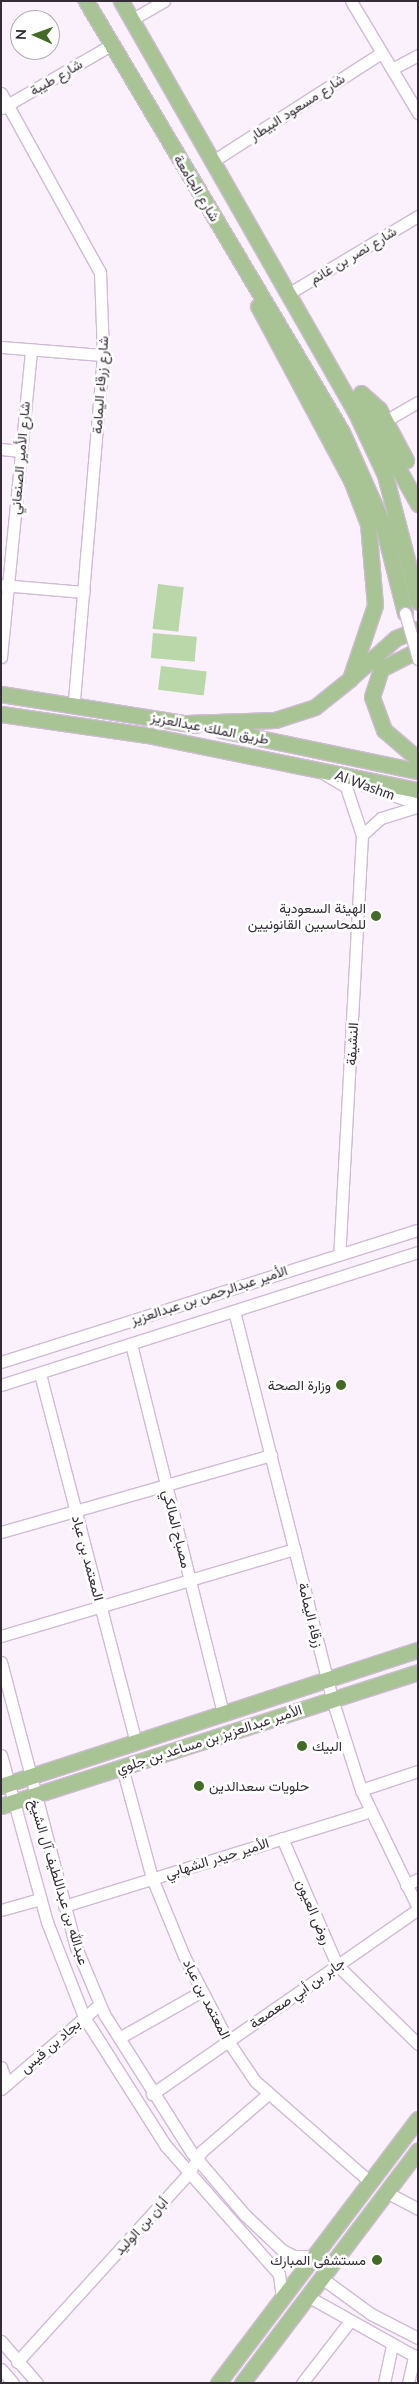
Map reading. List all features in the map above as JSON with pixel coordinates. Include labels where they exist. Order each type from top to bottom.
[{"type":"main road","name":"شارع الجامعة","points":[[86,1],[310,375],[364,478],[382,522],[404,613]]},
{"type":"main road","name":"شارع الجامعة","points":[[120,1],[319,349]]},
{"type":"main road","points":[[212,212],[288,365],[327,432],[368,524],[375,605],[350,679]]},
{"type":"main road","points":[[319,349],[385,420],[418,482]]},
{"type":"main road","points":[[319,349],[385,475],[418,602]]},
{"type":"main road","points":[[350,383],[418,504]]},
{"type":"main road","points":[[186,723],[225,724],[295,716],[315,707],[396,638],[418,628]]},
{"type":"main road","points":[[418,650],[381,669],[372,697],[384,730],[418,759]]},
{"type":"main road","name":"طريق الملك عبدالعزيز","points":[[1,694],[74,702],[418,771]]},
{"type":"main road","name":"طريق الملك عبدالعزيز","points":[[1,714],[68,721],[313,767],[418,790]]},
{"type":"main road","name":"الأمير عبدالعزيز بن مساعد بن جلوي","points":[[5,1785],[418,1650]]},
{"type":"main road","name":"الأمير عبدالعزيز بن مساعد بن جلوي","points":[[8,1804],[418,1672]]},
{"type":"main road","points":[[218,2383],[312,2256],[418,2119]]},
{"type":"main road","points":[[242,2383],[388,2193],[418,2150]]},
{"type":"street","points":[[131,20],[164,1]]},
{"type":"street","points":[[351,1],[418,112]]},
{"type":"street","name":"شارع طيبة","points":[[5,106],[111,45]]},
{"type":"street","name":"شارع مسعود البيطار","points":[[213,161],[381,53]]},
{"type":"street","points":[[392,69],[418,55]]},
{"type":"street","name":"شارع زرقاء اليمامة","points":[[1,93],[5,106],[100,272],[104,355],[74,702]]},
{"type":"street","name":"شارع نصر بن غانم","points":[[288,294],[418,216]]},
{"type":"street","points":[[1,347],[104,355]]},
{"type":"street","name":"شارع الأمير الصنعاني","points":[[1,657],[5,586],[31,349]]},
{"type":"street","points":[[385,420],[418,402]]},
{"type":"street","points":[[1,449],[19,451]]},
{"type":"street","points":[[5,586],[84,592]]},
{"type":"street","points":[[404,613],[418,659]]},
{"type":"street","points":[[313,767],[346,787],[362,835],[381,818],[418,806]]},
{"type":"street","name":"Al Washm","points":[[313,767],[418,806]]},
{"type":"street","name":"النشيفة","points":[[338,1253],[362,835]]},
{"type":"street","name":"الأمير عبدالرحمن بن عبدالعزيز","points":[[1,1362],[338,1253],[418,1230]]},
{"type":"street","name":"الأمير عبدالرحمن بن عبدالعزيز","points":[[1,1384],[40,1374],[418,1252]]},
{"type":"street","name":"زرقاء اليمامة","points":[[234,1311],[332,1699],[361,1790],[418,1908]]},
{"type":"street","name":"مصباح المالكي","points":[[131,1344],[223,1713]]},
{"type":"street","name":"المعتمد بن عباد","points":[[40,1374],[136,1742]]},
{"type":"street","points":[[1,1532],[270,1455]]},
{"type":"street","points":[[1,1636],[294,1549]]},
{"type":"street","name":"عبدالله بن عبداللطيف آل الشيخ","points":[[1,1662],[33,1796],[64,1906],[100,2004],[152,2094],[198,2160],[272,2240],[294,2256],[312,2256]]},
{"type":"street","name":"عبدالله بن عبداللطيف آل الشيخ","points":[[1,1755],[8,1804],[40,1899],[84,2017],[123,2085],[188,2174],[279,2274],[282,2298]]},
{"type":"street","name":"المعتمد بن عباد","points":[[122,1767],[152,1878],[202,1991],[228,2042],[268,2094],[370,2182]]},
{"type":"street","points":[[361,1790],[418,1771]]},
{"type":"street","name":"الأمير حيدر الشهابي","points":[[64,1906],[370,1811]]},
{"type":"street","name":"روض العيون","points":[[282,1838],[337,1965],[418,2044]]},
{"type":"street","points":[[406,1885],[418,1879]]},
{"type":"street","points":[[1,1910],[40,1899]]},
{"type":"street","name":"جابر بن أبي صعصعة","points":[[152,2094],[418,1908]]},
{"type":"street","points":[[119,2038],[202,1991]]},
{"type":"street","name":"بجاد بن قيس","points":[[4,2087],[100,2004]]},
{"type":"street","points":[[1,2066],[4,2087]]},
{"type":"street","name":"أبان بن الوليد","points":[[17,2362],[188,2174],[202,2152],[268,2094]]},
{"type":"street","points":[[388,2193],[418,2209]]},
{"type":"street","points":[[261,2256],[272,2240]]},
{"type":"street","points":[[323,2278],[353,2300],[418,2338]]},
{"type":"street","points":[[309,2296],[416,2357],[408,2383]]},
{"type":"street","points":[[302,2383],[347,2319],[353,2300]]},
{"type":"street","points":[[1,2342],[37,2383]]},
{"type":"street","points":[[384,2383],[392,2345]]},
{"type":"street","points":[[1,2369],[13,2383]]},
{"type":"green space","points":[[158,584],[184,587],[178,632],[153,629]]},
{"type":"green space","points":[[153,633],[197,637],[195,662],[151,658]]},
{"type":"green space","points":[[161,666],[207,672],[204,695],[158,690]]},
{"type":"place","name":"الهيئة السعودية للمحاسبين القانونيين","points":[[376,916]]},
{"type":"place","name":"وزارة الصحة","points":[[341,1385]]},
{"type":"place","name":"البيك","points":[[302,1746]]},
{"type":"place","name":"حلويات سعدالدين","points":[[199,1786]]},
{"type":"place","name":"مستشفى المبارك","points":[[377,2260]]}]
